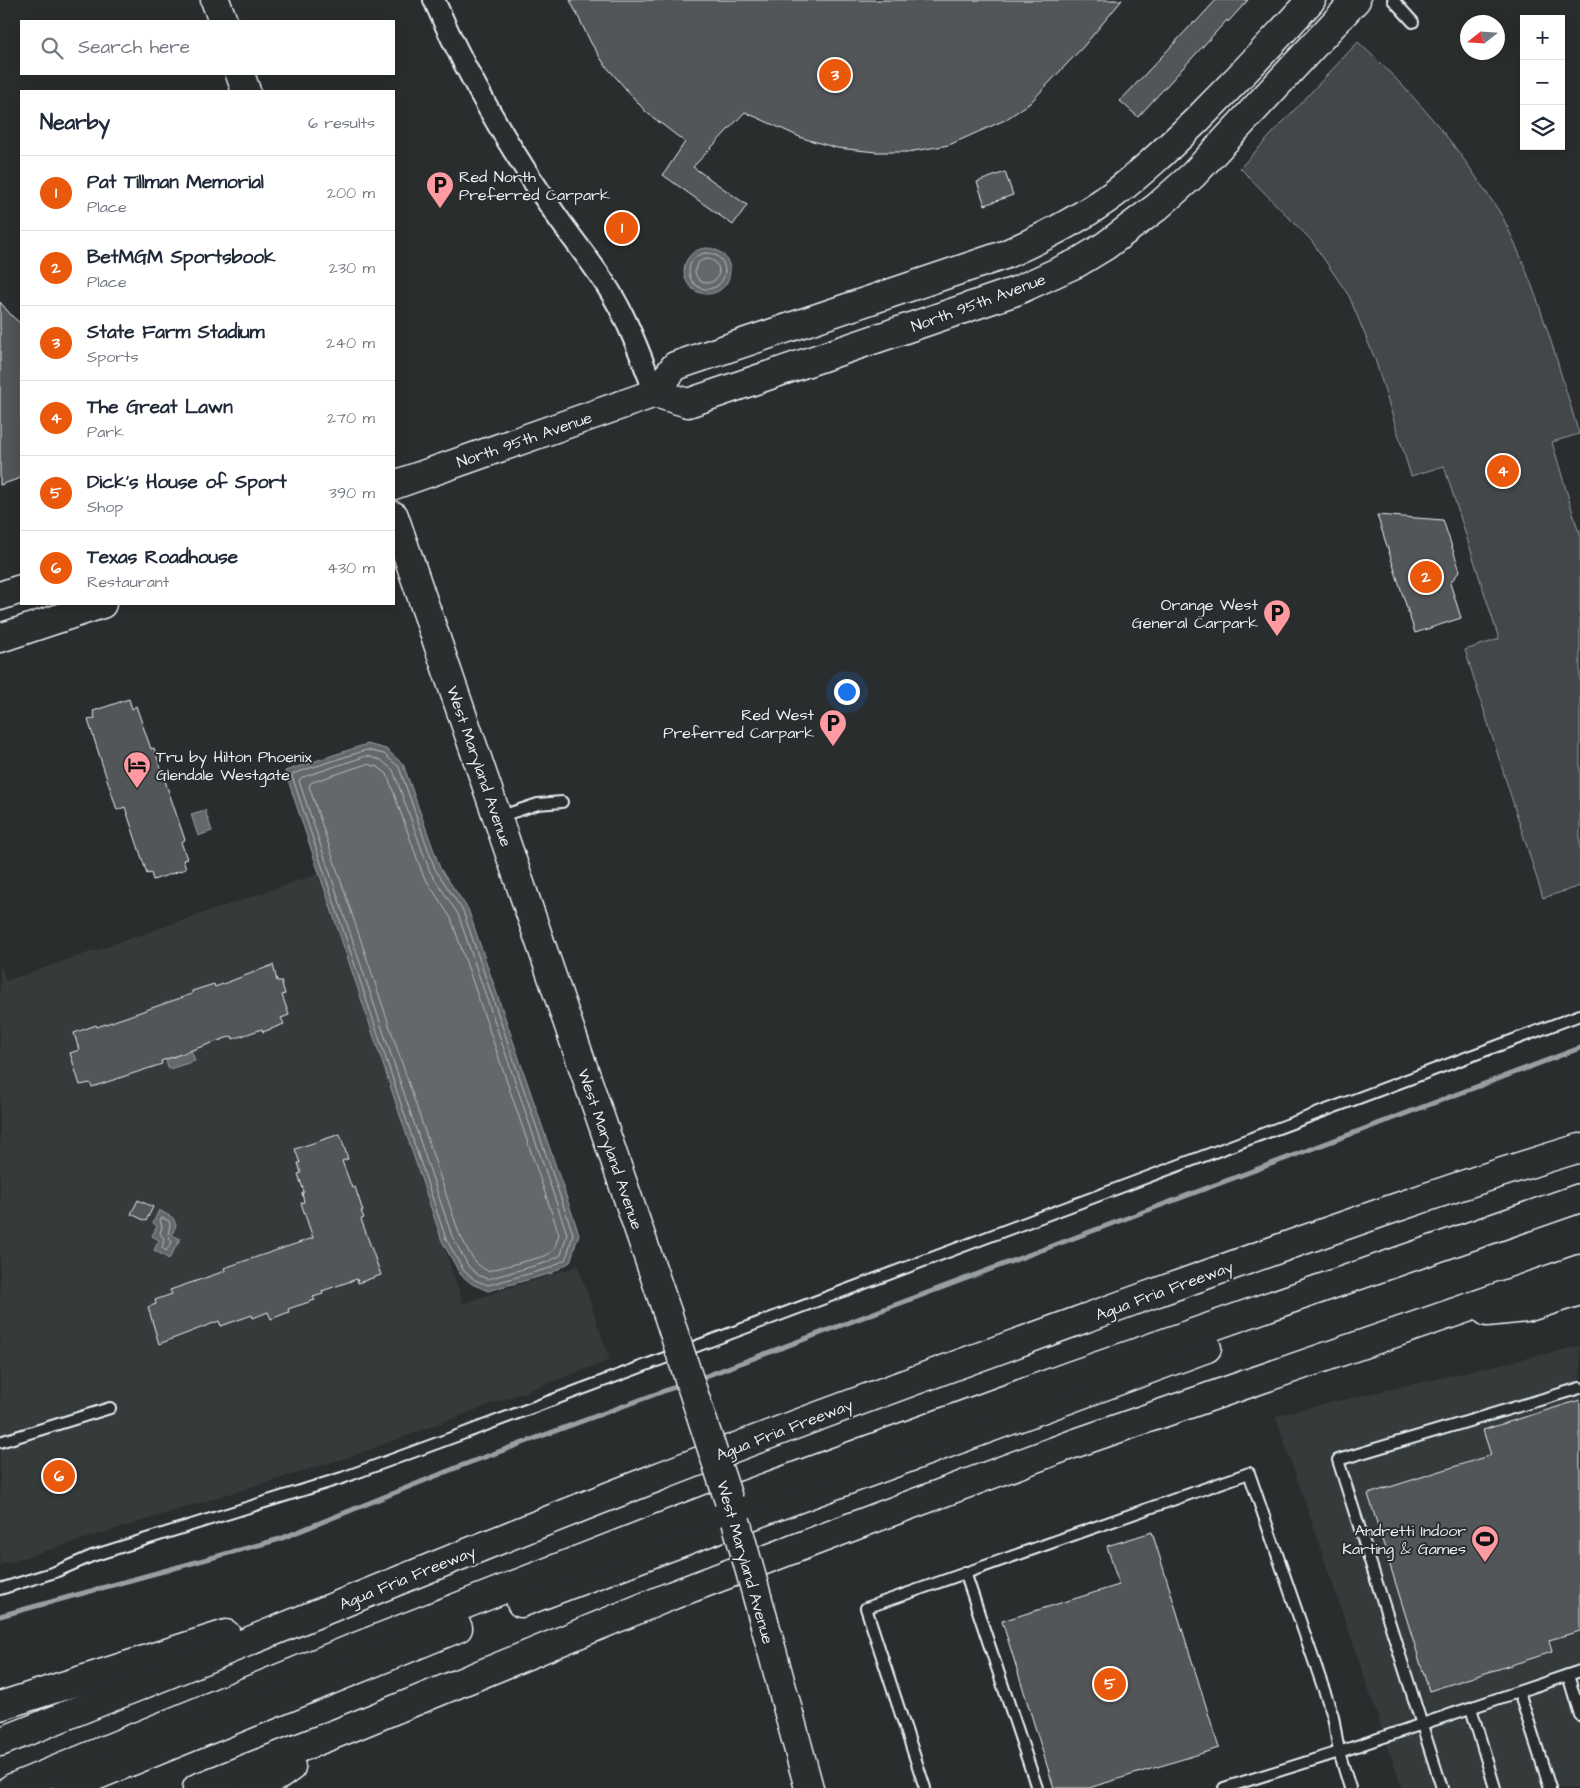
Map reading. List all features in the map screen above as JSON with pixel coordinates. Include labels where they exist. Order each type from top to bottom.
[{"type":"main road","points":[[215,0],[223,20]]},
{"type":"main road","points":[[655,393],[675,366],[1004,254],[1061,228],[1115,193],[1171,145],[1250,68],[1311,0]]},
{"type":"main road","name":"North 95th Avenue","points":[[395,485],[655,393],[688,403],[1016,291],[1077,263],[1134,225],[1192,175],[1356,0]]},
{"type":"main road","points":[[240,75],[246,90]]},
{"type":"main road","name":"West Maryland Avenue","points":[[395,519],[667,1312],[733,1511],[809,1788]]},
{"type":"main road","points":[[0,596],[20,589]]},
{"type":"main road","points":[[0,638],[99,605]]},
{"type":"main road","points":[[1408,1204],[1473,1168],[1580,1130]]},
{"type":"main road","name":"Agua Fria Freeway","points":[[0,1742],[655,1478],[846,1406],[1245,1261],[1408,1204],[1580,1148]]},
{"type":"main road","points":[[12,1788],[354,1658],[516,1605],[733,1511],[1580,1198]]},
{"type":"main road","points":[[998,1414],[1419,1270],[1580,1218]]},
{"type":"main road","points":[[198,1788],[350,1728],[673,1595],[910,1505],[1073,1444],[1580,1269]]},
{"type":"main road","points":[[1443,1317],[1526,1308],[1580,1291]]},
{"type":"main road","points":[[0,1706],[148,1658],[381,1587]]},
{"type":"main road","points":[[66,1788],[354,1658]]},
{"type":"main road","points":[[250,1788],[280,1775],[350,1728]]},
{"type":"street","points":[[434,0],[496,122],[558,218],[596,269],[620,309],[637,345],[655,393]]},
{"type":"lane","points":[[1392,0],[1413,22]]},
{"type":"lane","points":[[498,817],[538,804],[562,802]]},
{"type":"lane","points":[[0,1588],[55,1572],[92,1556],[342,1478],[1580,1015]]},
{"type":"lane","points":[[1442,1788],[1338,1460],[1580,1388]]},
{"type":"lane","points":[[0,1442],[110,1408]]},
{"type":"lane","points":[[925,1788],[866,1608],[1248,1473],[1333,1716],[1339,1752],[1350,1788]]},
{"type":"lane","points":[[965,1572],[1037,1788]]},
{"type":"lane","points":[[1224,1788],[1339,1752],[1580,1671]]},
{"type":"lane","points":[[1568,1675],[1580,1715]]},
{"type":"lane","points":[[1519,1692],[1550,1788]]},
{"type":"lane","points":[[1472,1708],[1495,1788]]},
{"type":"shaded area","points":[[1358,42],[1409,92],[1440,128],[1469,166],[1503,218],[1536,297],[1579,434],[1552,442],[1578,530],[1580,530],[1580,886],[1543,898],[1465,650],[1499,639],[1444,466],[1411,476],[1375,359],[1349,296],[1311,240],[1240,168]]},
{"type":"shaded area","points":[[318,874],[463,1303],[578,1266],[610,1360],[352,1456],[0,1565],[0,964],[6,981]]},
{"type":"shaded area","points":[[1580,1346],[1580,1788],[1402,1788],[1276,1417],[1286,1413]]},
{"type":"water","points":[[703,248],[711,248],[720,252],[726,258],[730,271],[726,284],[720,290],[711,294],[703,294],[694,290],[688,284],[684,275],[684,267],[688,258],[694,252]]},
{"type":"water","points":[[367,744],[386,749],[403,764],[440,868],[468,909],[579,1234],[570,1262],[552,1273],[488,1291],[472,1284],[460,1274],[442,1241],[285,771]]},
{"type":"water","points":[[205,810],[212,831],[198,836],[191,814]]},
{"type":"water","points":[[190,1047],[195,1061],[169,1069],[164,1055]]},
{"type":"water","points":[[159,1210],[173,1218],[176,1225],[172,1235],[180,1239],[169,1259],[154,1250],[159,1240],[152,1236],[157,1226],[153,1223]]},
{"type":"building","points":[[570,0],[1122,0],[1083,47],[1030,103],[1005,120],[949,145],[908,152],[876,152],[837,148],[802,138],[745,112],[693,167],[747,205],[733,225],[663,175],[685,142],[646,112],[605,65],[591,43]]},
{"type":"building","points":[[1216,0],[1248,0],[1228,22],[1227,20],[1138,117],[1120,101]]},
{"type":"building","points":[[1005,172],[1013,195],[985,205],[977,182]]},
{"type":"building","points":[[0,302],[20,323],[20,478],[0,485]]},
{"type":"building","points":[[1377,515],[1443,520],[1460,571],[1450,583],[1461,618],[1415,633]]},
{"type":"building","name":"Tru by Hilton Phoenix Glendale Westgate","points":[[129,699],[132,709],[136,706],[151,749],[154,748],[185,840],[181,842],[187,859],[183,860],[186,869],[153,880],[151,873],[147,874],[125,807],[117,810],[88,720],[95,718],[93,711]]},
{"type":"building","points":[[273,965],[277,981],[281,981],[285,994],[282,995],[289,1015],[281,1018],[284,1024],[263,1032],[262,1029],[233,1039],[232,1036],[161,1061],[162,1064],[92,1087],[90,1083],[80,1085],[70,1053],[79,1050],[74,1033],[96,1025],[97,1027],[192,994],[192,991],[214,984],[215,987]]},
{"type":"building","points":[[340,1134],[348,1159],[342,1161],[352,1188],[355,1187],[363,1211],[361,1211],[364,1218],[361,1219],[381,1275],[358,1283],[357,1279],[322,1291],[323,1294],[313,1297],[315,1300],[288,1309],[289,1312],[271,1319],[268,1312],[253,1318],[252,1315],[221,1326],[219,1321],[159,1344],[148,1307],[156,1304],[155,1300],[172,1294],[170,1290],[225,1271],[224,1268],[313,1238],[301,1203],[304,1202],[302,1193],[304,1192],[298,1174],[301,1173],[298,1163],[300,1163],[295,1149]]},
{"type":"building","points":[[138,1200],[153,1207],[146,1221],[131,1214]]},
{"type":"building","name":"Andretti Indoor Karting & Games","points":[[1580,1400],[1580,1631],[1549,1640],[1552,1652],[1429,1691],[1368,1494],[1491,1455],[1483,1430]]},
{"type":"building","points":[[1152,1532],[1219,1748],[1089,1788],[1054,1788],[1002,1621],[1119,1585],[1107,1546]]},
{"type":"waterway","points":[[698,1379],[1580,1048]]},
{"type":"waterway","points":[[0,1616],[280,1539],[463,1465],[683,1384]]},
{"type":"place","name":"State Farm Stadium","points":[[835,75]]},
{"type":"place","name":"Red North Preferred Carpark","points":[[440,209]]},
{"type":"place","name":"Pat Tillman Memorial","points":[[622,228]]},
{"type":"place","name":"The Great Lawn","points":[[1503,471]]},
{"type":"place","name":"BetMGM Sportsbook","points":[[1426,577]]},
{"type":"place","name":"Orange West General Carpark","points":[[1277,637]]},
{"type":"place","name":"Red West Preferred Carpark","points":[[833,747]]},
{"type":"place","name":"Tru by Hilton Phoenix Glendale Westgate","points":[[137,789]]},
{"type":"place","name":"Texas Roadhouse","points":[[59,1476]]},
{"type":"place","name":"Andretti Indoor Karting & Games","points":[[1485,1563]]},
{"type":"place","name":"Dick's House of Sport","points":[[1110,1684]]}]
